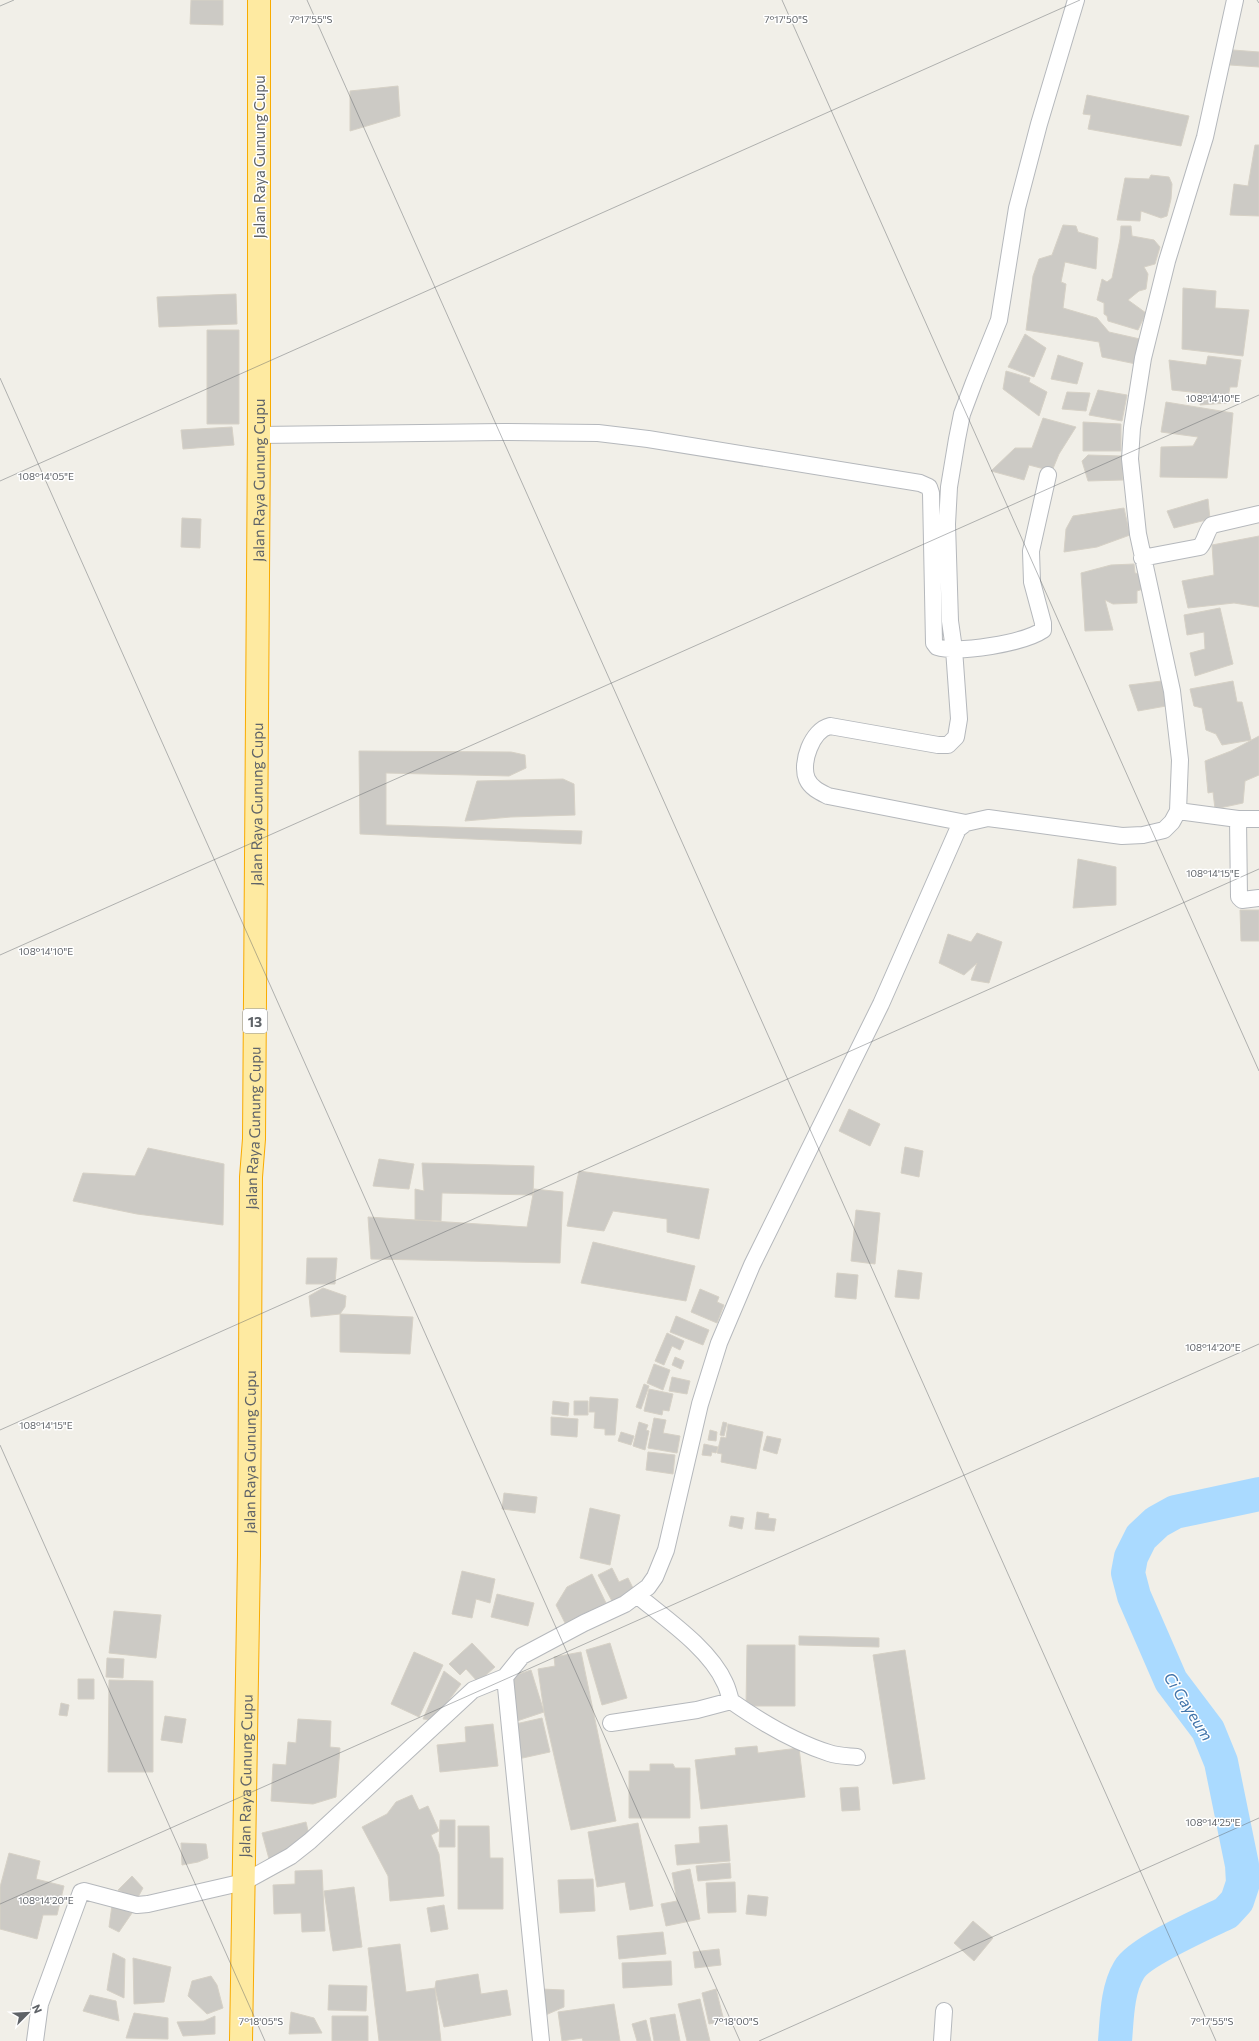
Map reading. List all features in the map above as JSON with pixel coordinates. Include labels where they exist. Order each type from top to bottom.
[{"type":"highway","name":"Jalan Raya Gunung Cupu","points":[[241,2041],[249,1555],[251,1177],[254,1123],[259,435],[259,0]]},
{"type":"street","points":[[1076,0],[1039,124],[1017,208],[998,320],[962,414],[949,487],[947,524],[950,621],[947,649],[959,719],[958,730],[953,742],[948,745],[938,746],[830,726],[824,727],[816,736],[807,757],[805,769],[807,778],[811,785],[828,796],[966,823],[993,819],[1122,836],[1137,836],[1164,830],[1178,811],[1180,760],[1172,691],[1138,534],[1130,460],[1132,428],[1143,358],[1167,261],[1206,137],[1235,0]]},
{"type":"street","points":[[259,435],[509,432],[598,433],[648,439],[920,482],[928,488],[931,493],[934,639],[935,645],[947,649],[992,646],[1043,630],[1043,623],[1032,582],[1031,551],[1048,475]]},
{"type":"street","points":[[1142,558],[1200,547],[1206,540],[1208,529],[1212,525],[1259,514]]},
{"type":"street","points":[[1178,811],[1238,819],[1259,819]]},
{"type":"street","points":[[1238,819],[1239,897],[1242,900],[1259,898]]},
{"type":"street","points":[[35,2041],[40,2004],[81,1892],[84,1891],[143,1905],[244,1882],[274,1866],[310,1841],[474,1690],[505,1677],[522,1656],[638,1596],[648,1588],[655,1577],[666,1550],[700,1404],[719,1342],[752,1265],[881,1004],[954,837],[958,829],[966,823]]},
{"type":"street","points":[[638,1596],[676,1627],[714,1666],[725,1683],[731,1701],[764,1723],[798,1740],[830,1754],[857,1757]]},
{"type":"street","points":[[505,1677],[541,2041]]},
{"type":"street","points":[[611,1723],[697,1710],[731,1701]]},
{"type":"street","points":[[942,2041],[944,2012]]},
{"type":"building","points":[[191,0],[223,0],[223,25],[190,24]]},
{"type":"building","points":[[1233,50],[1259,52],[1259,67],[1230,65]]},
{"type":"building","points":[[398,86],[400,116],[350,131],[350,91]]},
{"type":"building","points":[[1087,95],[1189,116],[1181,146],[1088,129],[1091,115],[1083,114]]},
{"type":"building","points":[[1255,145],[1259,145],[1259,216],[1230,215],[1234,184],[1248,186]]},
{"type":"building","points":[[1151,175],[1169,177],[1172,184],[1171,199],[1167,216],[1161,218],[1141,211],[1140,221],[1117,220],[1125,178],[1149,179]]},
{"type":"building","points":[[1063,225],[1076,226],[1078,232],[1098,238],[1096,269],[1065,262],[1061,282],[1066,284],[1063,308],[1097,318],[1109,332],[1140,339],[1136,364],[1102,357],[1099,342],[1026,330],[1033,276],[1039,259],[1052,255]]},
{"type":"building","points":[[1121,226],[1131,226],[1132,236],[1154,240],[1160,247],[1155,264],[1144,267],[1148,274],[1146,289],[1139,291],[1128,300],[1146,313],[1138,330],[1108,321],[1107,316],[1104,314],[1104,303],[1097,300],[1102,279],[1107,282],[1112,278],[1120,239]]},
{"type":"building","points":[[1183,288],[1216,291],[1215,308],[1249,310],[1243,356],[1182,349]]},
{"type":"building","points":[[236,294],[237,324],[159,327],[157,297]]},
{"type":"building","points":[[207,330],[239,330],[239,424],[207,424]]},
{"type":"building","points":[[1025,334],[1046,348],[1034,377],[1008,367]]},
{"type":"building","points":[[1058,355],[1083,363],[1077,384],[1051,379]]},
{"type":"building","points":[[1208,356],[1241,360],[1237,387],[1230,387],[1227,403],[1200,405],[1200,393],[1172,390],[1169,360],[1206,365]]},
{"type":"building","points":[[1006,371],[1030,378],[1029,382],[1047,392],[1039,416],[1003,389]]},
{"type":"building","points":[[1098,390],[1127,395],[1122,421],[1089,415]]},
{"type":"building","points":[[1067,392],[1090,393],[1086,411],[1062,409]]},
{"type":"building","points":[[1166,402],[1233,413],[1227,478],[1160,477],[1161,447],[1193,446],[1198,437],[1161,432]]},
{"type":"building","points":[[1043,418],[1076,427],[1059,454],[1052,471],[1029,465],[1024,480],[991,471],[1015,448],[1032,448]]},
{"type":"building","points":[[1083,422],[1121,424],[1121,451],[1083,451]]},
{"type":"building","points":[[232,427],[234,445],[183,449],[181,430]]},
{"type":"building","points":[[1088,455],[1122,456],[1123,480],[1088,481],[1082,461]]},
{"type":"building","points":[[1208,499],[1210,519],[1174,528],[1167,511]]},
{"type":"building","points":[[1124,508],[1130,535],[1097,547],[1064,552],[1066,529],[1073,516]]},
{"type":"building","points":[[182,518],[201,519],[200,548],[181,547]]},
{"type":"building","points":[[1259,536],[1259,607],[1234,603],[1188,608],[1182,581],[1214,575],[1212,545]]},
{"type":"building","points":[[1134,564],[1135,573],[1139,574],[1143,589],[1137,591],[1137,603],[1113,604],[1105,600],[1113,630],[1085,631],[1081,573],[1111,565]]},
{"type":"building","points":[[1220,608],[1233,664],[1195,676],[1190,653],[1205,649],[1204,632],[1187,635],[1184,615]]},
{"type":"building","points":[[1162,681],[1166,706],[1138,711],[1129,685]]},
{"type":"building","points":[[1233,681],[1237,702],[1242,702],[1251,740],[1222,745],[1216,734],[1206,730],[1202,708],[1194,706],[1190,689]]},
{"type":"building","points":[[1259,736],[1259,775],[1245,781],[1243,803],[1215,809],[1213,792],[1208,793],[1205,761],[1231,751]]},
{"type":"building","points":[[359,751],[511,752],[525,755],[526,768],[509,776],[386,773],[386,825],[582,831],[581,844],[360,834]]},
{"type":"building","points":[[563,779],[574,784],[575,815],[511,817],[465,821],[477,781]]},
{"type":"building","points":[[1078,859],[1116,867],[1116,905],[1073,908]]},
{"type":"building","points":[[1240,910],[1259,910],[1259,941],[1241,941]]},
{"type":"building","points":[[977,933],[1002,942],[989,983],[971,980],[977,963],[964,975],[939,963],[948,934],[971,942]]},
{"type":"building","points":[[849,1109],[880,1124],[870,1146],[839,1131]]},
{"type":"building","points":[[905,1147],[923,1151],[919,1177],[901,1173]]},
{"type":"building","points":[[148,1148],[224,1164],[223,1225],[137,1214],[73,1201],[83,1173],[135,1176]]},
{"type":"building","points":[[379,1159],[414,1164],[409,1189],[373,1186]]},
{"type":"building","points":[[422,1163],[534,1166],[533,1195],[442,1193],[441,1221],[415,1220],[415,1189],[424,1191]]},
{"type":"building","points":[[579,1171],[709,1189],[699,1239],[667,1232],[667,1219],[613,1211],[604,1231],[567,1226]]},
{"type":"building","points":[[534,1189],[563,1192],[560,1263],[371,1259],[368,1217],[527,1227]]},
{"type":"building","points":[[856,1210],[880,1213],[875,1264],[851,1261]]},
{"type":"building","points":[[593,1242],[695,1266],[686,1301],[581,1283]]},
{"type":"building","points":[[307,1258],[337,1258],[335,1284],[306,1284]]},
{"type":"building","points":[[898,1270],[922,1273],[919,1299],[895,1297]]},
{"type":"building","points":[[837,1273],[858,1275],[856,1299],[835,1297]]},
{"type":"building","points":[[323,1288],[346,1296],[345,1307],[340,1314],[311,1317],[309,1296]]},
{"type":"building","points":[[700,1289],[719,1297],[717,1302],[724,1305],[717,1323],[691,1312]]},
{"type":"building","points":[[340,1314],[413,1317],[410,1354],[340,1352]]},
{"type":"building","points":[[676,1316],[709,1330],[703,1345],[670,1332]]},
{"type":"building","points":[[667,1333],[684,1341],[680,1350],[672,1346],[664,1365],[655,1361]]},
{"type":"building","points":[[675,1357],[684,1361],[681,1369],[672,1365]]},
{"type":"building","points":[[654,1364],[670,1370],[663,1390],[647,1383]]},
{"type":"building","points":[[672,1377],[690,1381],[687,1394],[669,1391]]},
{"type":"building","points":[[644,1384],[649,1386],[641,1409],[636,1407]]},
{"type":"building","points":[[649,1389],[673,1394],[669,1411],[663,1410],[662,1415],[644,1411]]},
{"type":"building","points":[[590,1397],[618,1399],[615,1435],[605,1435],[605,1429],[594,1428],[595,1412],[589,1412]]},
{"type":"building","points":[[553,1401],[569,1403],[568,1416],[552,1414]]},
{"type":"building","points":[[574,1401],[588,1401],[588,1415],[574,1415]]},
{"type":"building","points":[[551,1417],[578,1419],[577,1437],[551,1435]]},
{"type":"building","points":[[654,1418],[666,1420],[663,1433],[680,1436],[677,1453],[648,1448]]},
{"type":"building","points":[[639,1422],[648,1425],[646,1430],[649,1431],[645,1450],[633,1446]]},
{"type":"building","points":[[723,1422],[727,1423],[724,1436],[720,1435]]},
{"type":"building","points":[[728,1424],[763,1432],[756,1469],[721,1462],[722,1454],[717,1453],[721,1437],[726,1438]]},
{"type":"building","points":[[710,1430],[717,1432],[716,1441],[708,1440]]},
{"type":"building","points":[[621,1432],[634,1436],[631,1445],[618,1441]]},
{"type":"building","points":[[767,1436],[781,1439],[777,1454],[763,1450]]},
{"type":"building","points":[[704,1444],[718,1447],[716,1453],[712,1452],[711,1456],[702,1455]]},
{"type":"building","points":[[648,1452],[675,1455],[673,1474],[646,1470]]},
{"type":"building","points":[[504,1493],[537,1497],[535,1513],[502,1509]]},
{"type":"building","points":[[590,1508],[620,1515],[610,1565],[580,1558]]},
{"type":"building","points":[[757,1512],[769,1514],[768,1518],[776,1519],[774,1531],[755,1529]]},
{"type":"building","points":[[731,1516],[744,1518],[742,1529],[729,1526]]},
{"type":"building","points":[[612,1568],[619,1582],[628,1578],[635,1592],[613,1603],[598,1575]]},
{"type":"building","points":[[462,1571],[495,1579],[490,1603],[476,1599],[472,1618],[452,1614]]},
{"type":"building","points":[[592,1574],[606,1603],[565,1623],[556,1605],[567,1587]]},
{"type":"building","points":[[497,1594],[534,1603],[528,1626],[491,1617]]},
{"type":"building","points":[[114,1611],[161,1615],[156,1658],[109,1653]]},
{"type":"building","points":[[799,1636],[879,1638],[879,1647],[799,1645]]},
{"type":"building","points":[[472,1643],[495,1667],[478,1682],[466,1669],[460,1675],[449,1664]]},
{"type":"building","points":[[610,1643],[627,1698],[602,1705],[586,1650]]},
{"type":"building","points":[[747,1645],[795,1645],[795,1706],[746,1706]]},
{"type":"building","points":[[905,1650],[925,1779],[893,1784],[873,1655]]},
{"type":"building","points":[[414,1652],[443,1665],[419,1717],[391,1704]]},
{"type":"building","points":[[581,1652],[616,1821],[571,1830],[544,1712],[538,1669],[555,1666],[554,1657]]},
{"type":"building","points":[[107,1658],[124,1659],[123,1678],[106,1677]]},
{"type":"building","points":[[531,1670],[544,1712],[517,1721],[504,1679]]},
{"type":"building","points":[[444,1671],[461,1684],[434,1720],[423,1719]]},
{"type":"building","points":[[78,1679],[94,1679],[94,1699],[78,1699]]},
{"type":"building","points":[[109,1680],[153,1681],[153,1772],[108,1772]]},
{"type":"building","points":[[61,1703],[69,1705],[67,1716],[59,1715]]},
{"type":"building","points":[[165,1716],[186,1719],[182,1743],[161,1740]]},
{"type":"building","points":[[542,1718],[550,1752],[518,1759],[511,1725]]},
{"type":"building","points":[[298,1719],[331,1721],[330,1747],[340,1748],[336,1797],[313,1804],[271,1801],[273,1764],[286,1765],[288,1742],[296,1743]]},
{"type":"building","points":[[493,1724],[498,1766],[440,1772],[437,1745],[466,1742],[465,1727]]},
{"type":"building","points":[[757,1746],[758,1753],[799,1748],[805,1797],[701,1809],[695,1760],[736,1755],[735,1748]]},
{"type":"building","points":[[650,1764],[673,1764],[675,1768],[690,1768],[690,1818],[629,1818],[629,1771],[650,1771]]},
{"type":"building","points":[[858,1787],[860,1810],[842,1811],[840,1788]]},
{"type":"building","points":[[412,1795],[419,1810],[428,1806],[439,1831],[431,1835],[439,1854],[444,1896],[390,1901],[388,1876],[362,1827],[387,1814],[396,1802]]},
{"type":"building","points":[[440,1820],[455,1820],[455,1847],[439,1847]]},
{"type":"building","points":[[306,1822],[309,1835],[281,1856],[269,1859],[262,1833]]},
{"type":"building","points":[[638,1823],[653,1906],[630,1910],[625,1882],[597,1887],[588,1832]]},
{"type":"building","points":[[727,1825],[730,1861],[677,1865],[675,1845],[700,1843],[699,1827]]},
{"type":"building","points":[[458,1826],[489,1826],[490,1858],[503,1858],[503,1909],[458,1909]]},
{"type":"building","points":[[181,1843],[206,1844],[208,1858],[198,1862],[182,1865]]},
{"type":"building","points":[[9,1853],[40,1861],[36,1879],[64,1886],[57,1915],[43,1915],[37,1939],[0,1929],[0,1887]]},
{"type":"building","points":[[730,1863],[731,1878],[698,1881],[696,1866]]},
{"type":"building","points":[[690,1869],[700,1919],[666,1926],[661,1904],[677,1901],[672,1873]]},
{"type":"building","points":[[322,1870],[325,1931],[302,1932],[301,1913],[274,1914],[273,1885],[295,1884],[295,1871]]},
{"type":"building","points":[[132,1876],[143,1888],[137,1899],[118,1890]]},
{"type":"building","points":[[593,1879],[595,1911],[560,1913],[558,1880]]},
{"type":"building","points":[[735,1882],[736,1912],[708,1913],[706,1883]]},
{"type":"building","points":[[354,1887],[362,1947],[333,1951],[324,1891]]},
{"type":"building","points":[[748,1895],[768,1897],[766,1916],[746,1914]]},
{"type":"building","points":[[112,1905],[132,1913],[119,1932],[109,1927]]},
{"type":"building","points":[[444,1905],[448,1929],[431,1932],[427,1908]]},
{"type":"building","points":[[973,1921],[993,1938],[974,1961],[954,1943]]},
{"type":"building","points":[[663,1932],[666,1954],[619,1959],[617,1936]]},
{"type":"building","points":[[400,1944],[406,1992],[435,1988],[441,2041],[379,2041],[368,1948]]},
{"type":"building","points":[[719,1949],[721,1965],[695,1968],[693,1952]]},
{"type":"building","points":[[113,1953],[125,1959],[124,1998],[107,1990]]},
{"type":"building","points":[[133,1958],[171,1967],[164,2002],[134,2004]]},
{"type":"building","points":[[671,1961],[672,1985],[623,1988],[622,1963]]},
{"type":"building","points":[[478,1974],[481,1994],[507,1990],[511,2015],[444,2027],[435,1988],[436,1981]]},
{"type":"building","points":[[211,1976],[217,1985],[223,2008],[207,2014],[188,1996],[192,1981]]},
{"type":"building","points":[[329,1985],[367,1986],[366,2011],[328,2010]]},
{"type":"building","points":[[541,1989],[564,1990],[564,2007],[541,2017]]},
{"type":"building","points":[[716,1989],[724,2021],[709,2024],[702,1993]]},
{"type":"building","points":[[90,1995],[116,2001],[119,2021],[83,2011]]},
{"type":"building","points":[[700,1999],[710,2041],[687,2041],[678,2004]]},
{"type":"building","points":[[614,2004],[620,2041],[583,2041],[582,2038],[562,2041],[558,2012]]},
{"type":"building","points":[[291,2012],[314,2018],[322,2033],[289,2034]]},
{"type":"building","points":[[134,2013],[168,2018],[168,2039],[126,2038]]},
{"type":"building","points":[[675,2014],[680,2041],[654,2041],[650,2018]]},
{"type":"building","points":[[215,2016],[215,2034],[183,2036],[177,2022],[204,2021]]},
{"type":"building","points":[[332,2016],[368,2016],[368,2041],[332,2041]]},
{"type":"building","points":[[646,2020],[651,2041],[637,2041],[632,2024]]},
{"type":"waterway","name":"Ci Gayeum","points":[[1115,2041],[1120,1995],[1129,1970],[1145,1955],[1226,1913],[1237,1901],[1243,1883],[1242,1865],[1221,1762],[1208,1730],[1171,1681],[1134,1596],[1128,1573],[1131,1557],[1141,1537],[1157,1522],[1175,1512],[1259,1494]]}]
